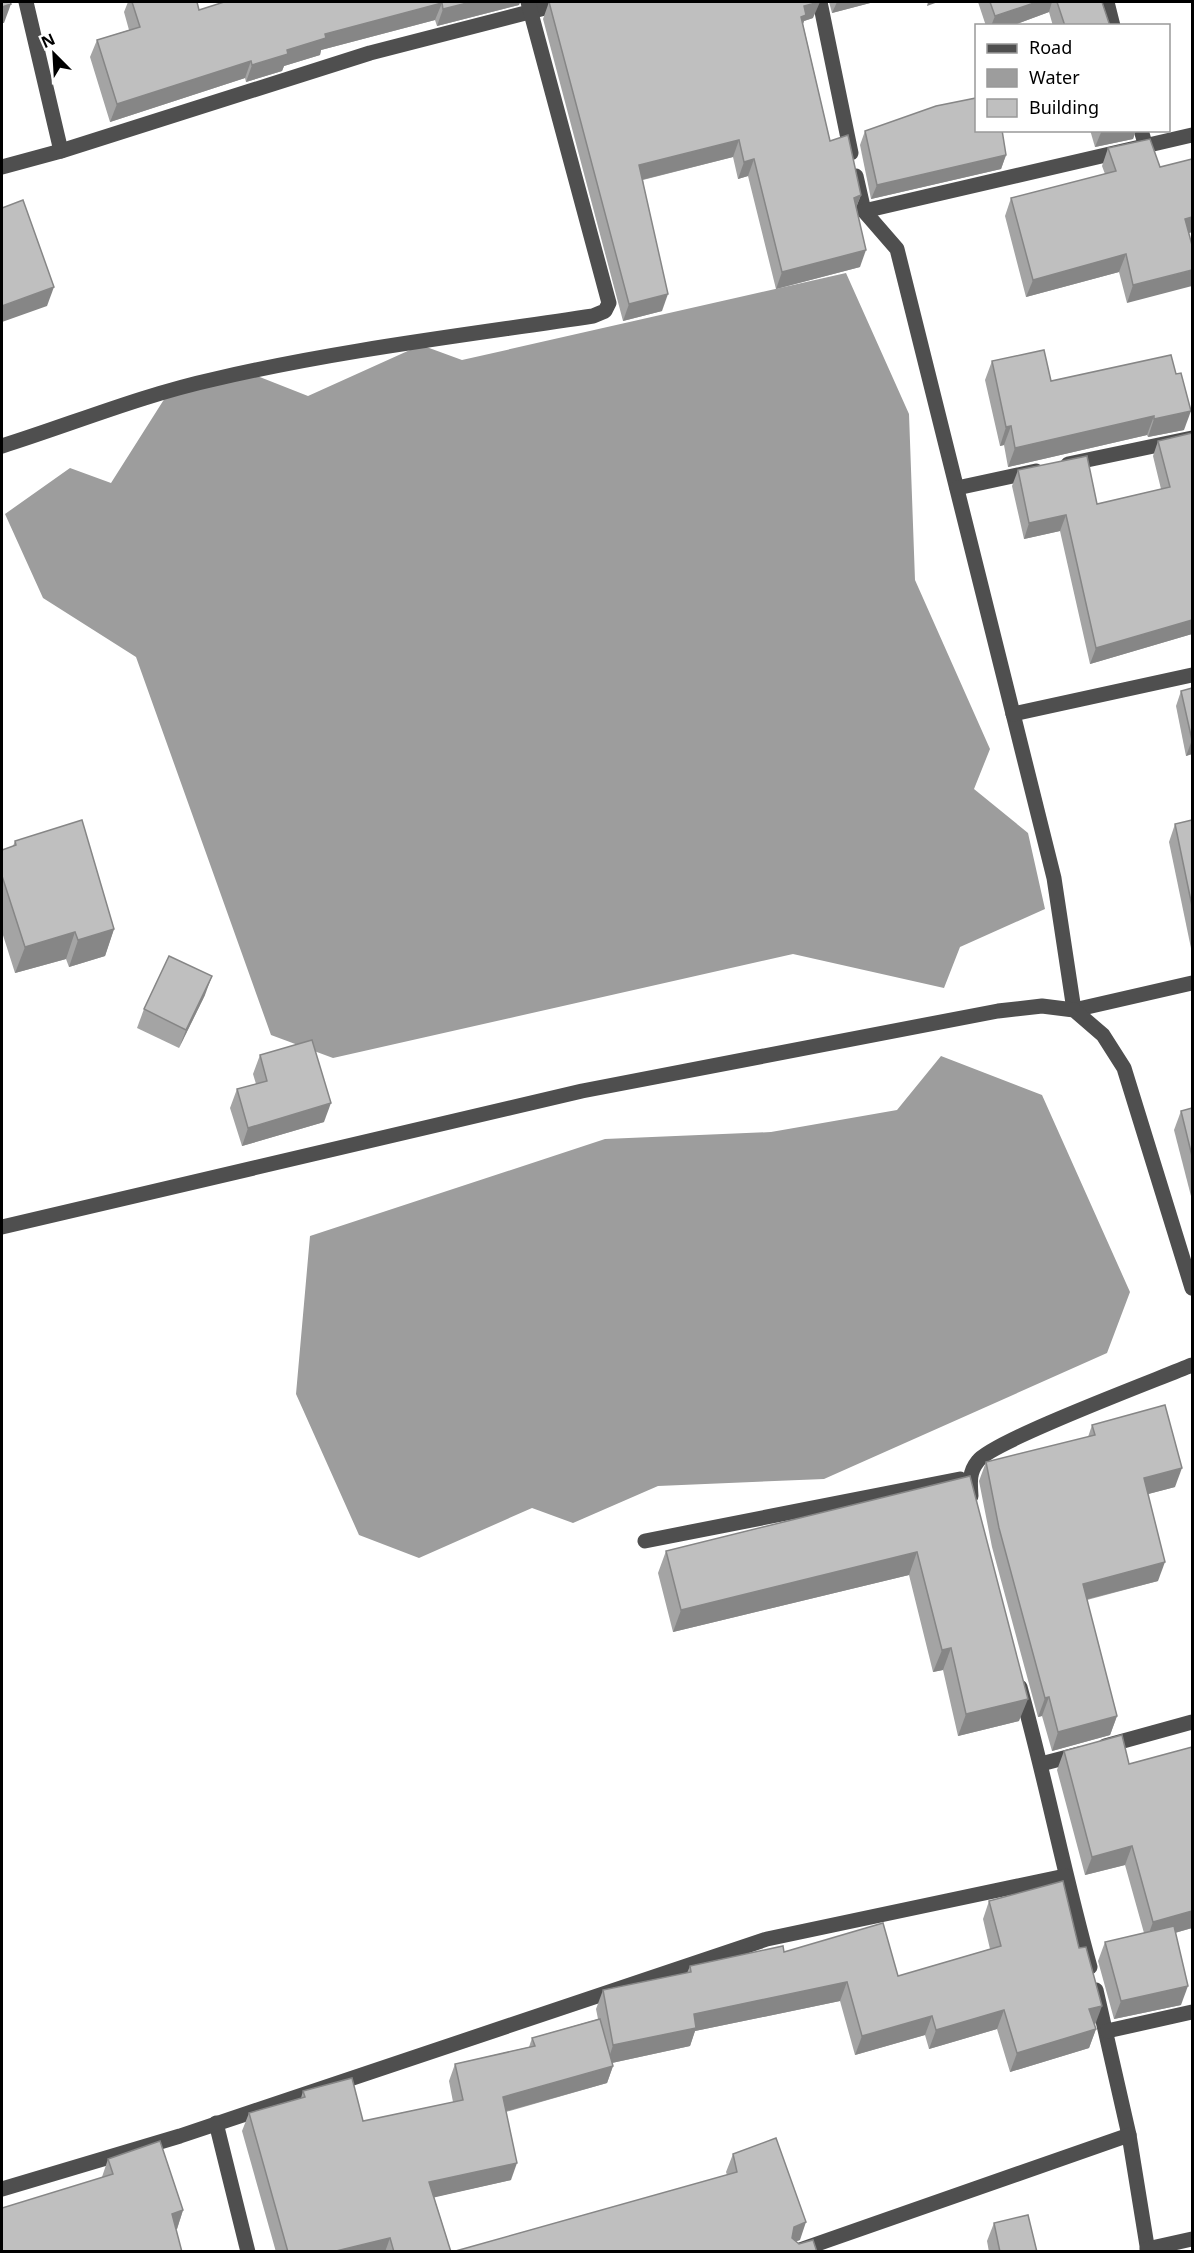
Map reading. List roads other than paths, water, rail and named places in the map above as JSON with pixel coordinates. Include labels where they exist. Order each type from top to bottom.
[{"type":"street","points":[[26,2],[61,151]]},
{"type":"street","points":[[2,167],[61,151],[370,53],[529,6],[568,2]]},
{"type":"street","points":[[820,2],[864,211],[897,249],[1054,878],[1074,1010],[1102,1035],[1124,1068],[1192,1288]]},
{"type":"street","points":[[1107,2],[1112,24]]},
{"type":"street","points":[[2,446],[108,410],[212,379],[279,364],[593,316],[605,311],[609,303],[529,6]]},
{"type":"street","points":[[1142,132],[1146,147]]},
{"type":"street","points":[[864,211],[1192,135]]},
{"type":"street","points":[[957,488],[1192,438]]},
{"type":"street","points":[[1013,714],[1192,675]]},
{"type":"street","points":[[2,1227],[582,1091],[998,1011],[1042,1006],[1074,1010],[1192,983]]},
{"type":"street","points":[[974,1511],[969,1477],[979,1458],[1020,1436],[1192,1365]]},
{"type":"street","points":[[645,1541],[969,1477]]},
{"type":"street","points":[[1017,1674],[1041,1764],[1065,1876],[1107,2031],[1129,2135],[1148,2250],[1192,2239]]},
{"type":"street","points":[[1041,1764],[1192,1722]]},
{"type":"street","points":[[2,2189],[216,2123],[767,1939],[1065,1876]]},
{"type":"street","points":[[1107,2031],[1192,2012]]},
{"type":"street","points":[[216,2123],[248,2252]]},
{"type":"street","points":[[794,2252],[1129,2135]]},
{"type":"water","points":[[846,273],[909,414],[915,580],[990,749],[974,789],[1028,833],[1045,909],[960,947],[944,988],[793,954],[333,1058],[271,1035],[136,657],[43,598],[5,514],[70,468],[111,483],[170,390],[247,372],[308,396],[421,345],[462,360]]},
{"type":"water","points":[[941,1056],[1042,1095],[1130,1292],[1107,1353],[824,1479],[658,1486],[573,1523],[532,1508],[419,1558],[359,1535],[296,1394],[310,1236],[605,1139],[771,1132],[897,1110]]}]
